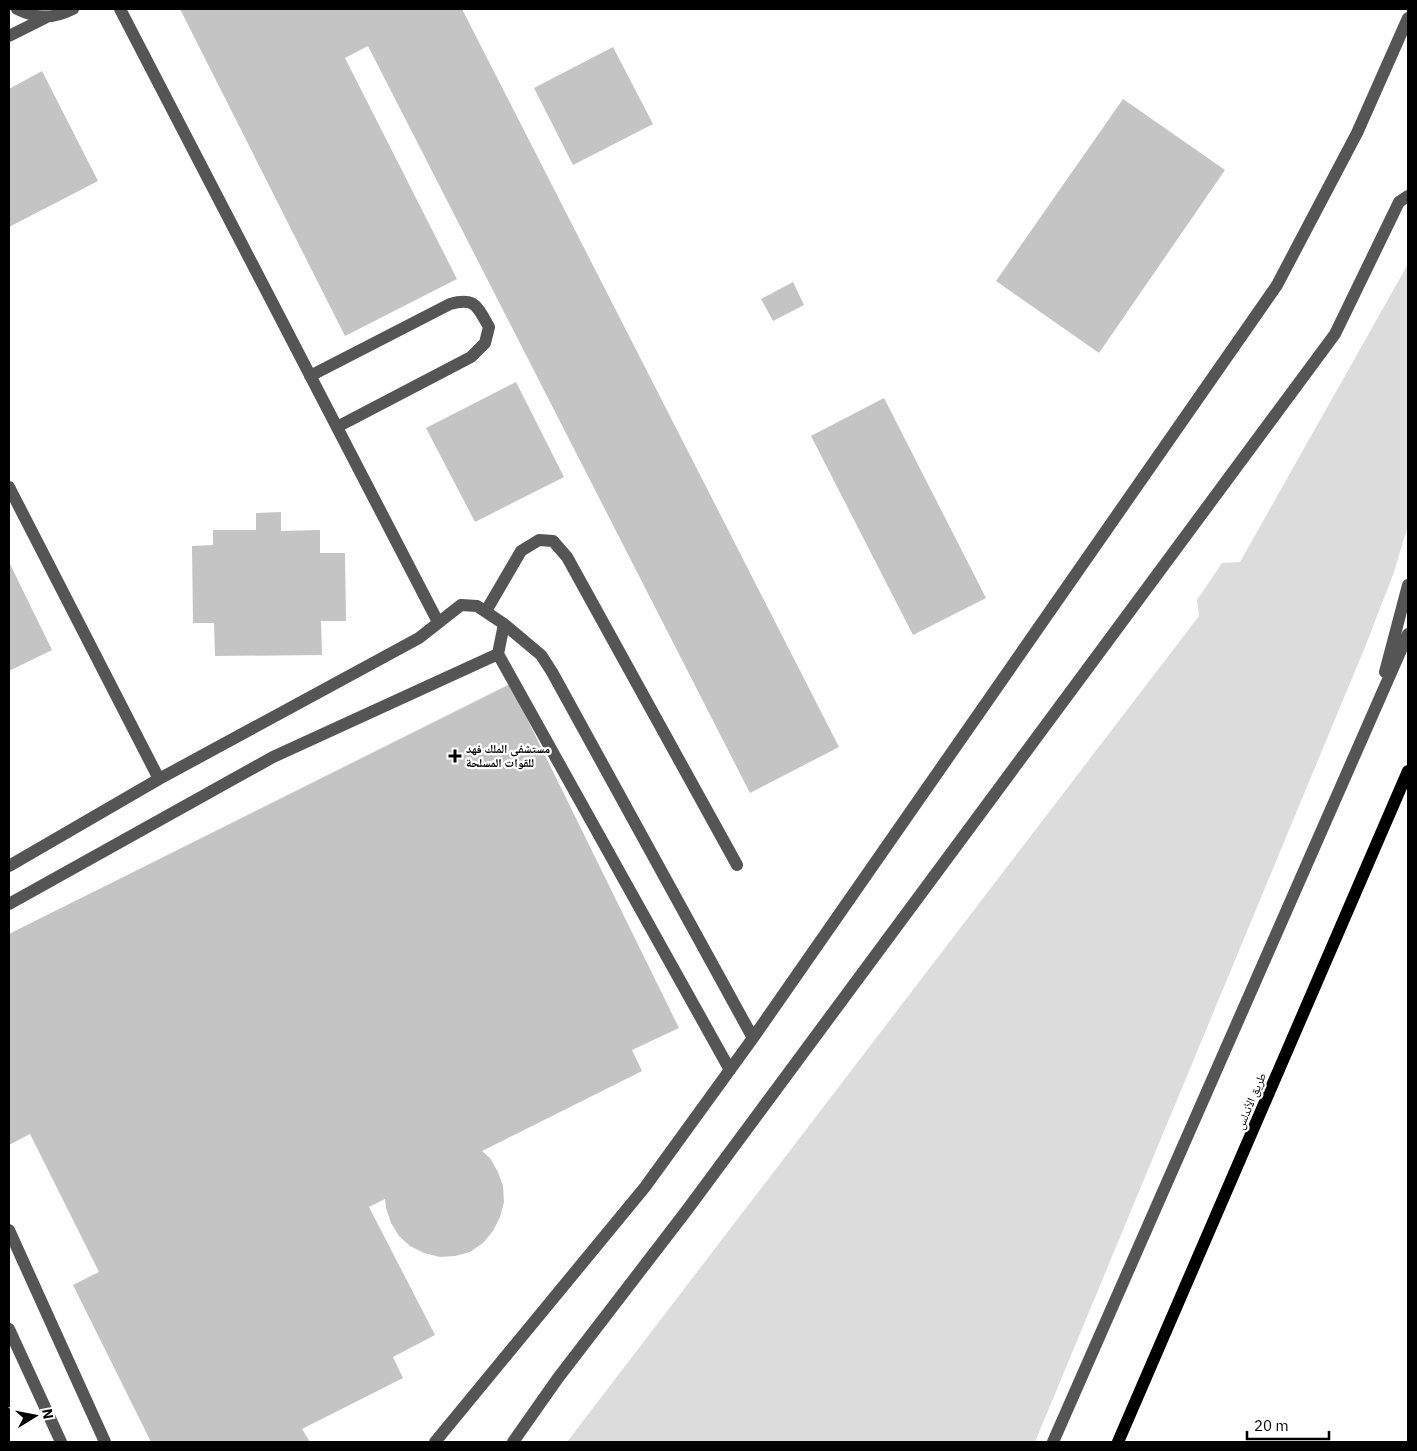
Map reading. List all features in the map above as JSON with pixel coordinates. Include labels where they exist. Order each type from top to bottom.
[{"type":"main road","name":"طريق الأندلس","points":[[1118,1442],[1408,771]]},
{"type":"street","points":[[17,9],[28,15],[45,18]]},
{"type":"street","points":[[9,36],[45,18],[61,15],[73,9]]},
{"type":"street","points":[[120,9],[438,622]]},
{"type":"street","points":[[436,1442],[645,1187],[753,1038],[1277,285],[1357,133],[1408,18]]},
{"type":"street","points":[[512,1442],[558,1378],[687,1210],[1335,334],[1398,202],[1408,196]]},
{"type":"street","points":[[310,376],[450,304],[463,300],[473,304],[489,327],[485,343],[471,357],[337,427]]},
{"type":"street","points":[[9,487],[159,779]]},
{"type":"street","points":[[486,611],[522,551],[539,540],[553,541],[567,557],[737,865]]},
{"type":"street","points":[[1374,712],[1408,585]]},
{"type":"street","points":[[9,866],[159,779],[419,638],[461,605],[477,606],[504,624],[541,655],[552,672],[753,1038]]},
{"type":"street","points":[[504,624],[498,654],[730,1070]]},
{"type":"street","points":[[1053,1442],[1408,634]]},
{"type":"street","points":[[9,904],[272,757],[498,654]]},
{"type":"street","points":[[9,1230],[105,1442]]},
{"type":"street","points":[[9,1329],[61,1442]]},
{"type":"shaded area","points":[[1408,264],[1408,525],[1394,572],[1365,647],[1035,1442],[567,1442],[1199,616],[1197,600],[1222,563],[1240,562]]},
{"type":"building","points":[[180,9],[462,9],[839,747],[750,793],[368,46],[345,58],[457,279],[345,336]]},
{"type":"building","points":[[613,47],[653,124],[573,165],[534,88]]},
{"type":"building","points":[[42,71],[98,181],[9,227],[9,89]]},
{"type":"building","points":[[1123,99],[1225,170],[1099,353],[996,281]]},
{"type":"building","points":[[793,282],[804,305],[773,321],[761,299]]},
{"type":"building","points":[[516,382],[564,477],[475,522],[426,428]]},
{"type":"building","points":[[884,398],[986,598],[913,635],[811,436]]},
{"type":"building","points":[[281,512],[281,531],[320,530],[320,553],[345,553],[346,621],[321,621],[322,655],[215,656],[214,623],[193,623],[192,546],[213,545],[213,530],[256,530],[256,513]]},
{"type":"building","points":[[9,562],[52,650],[9,671]]},
{"type":"building","points":[[510,684],[679,1028],[632,1050],[642,1071],[482,1151],[490,1158],[498,1172],[503,1186],[504,1202],[500,1217],[493,1231],[483,1243],[470,1252],[440,1257],[424,1253],[410,1246],[399,1236],[391,1223],[385,1199],[369,1207],[435,1335],[393,1357],[403,1378],[302,1429],[310,1442],[151,1442],[73,1285],[99,1272],[30,1134],[9,1145],[9,934]]},
{"type":"place","name":"مستشفى الملك فهد للقوات المسلحة","points":[[455,756]]}]
